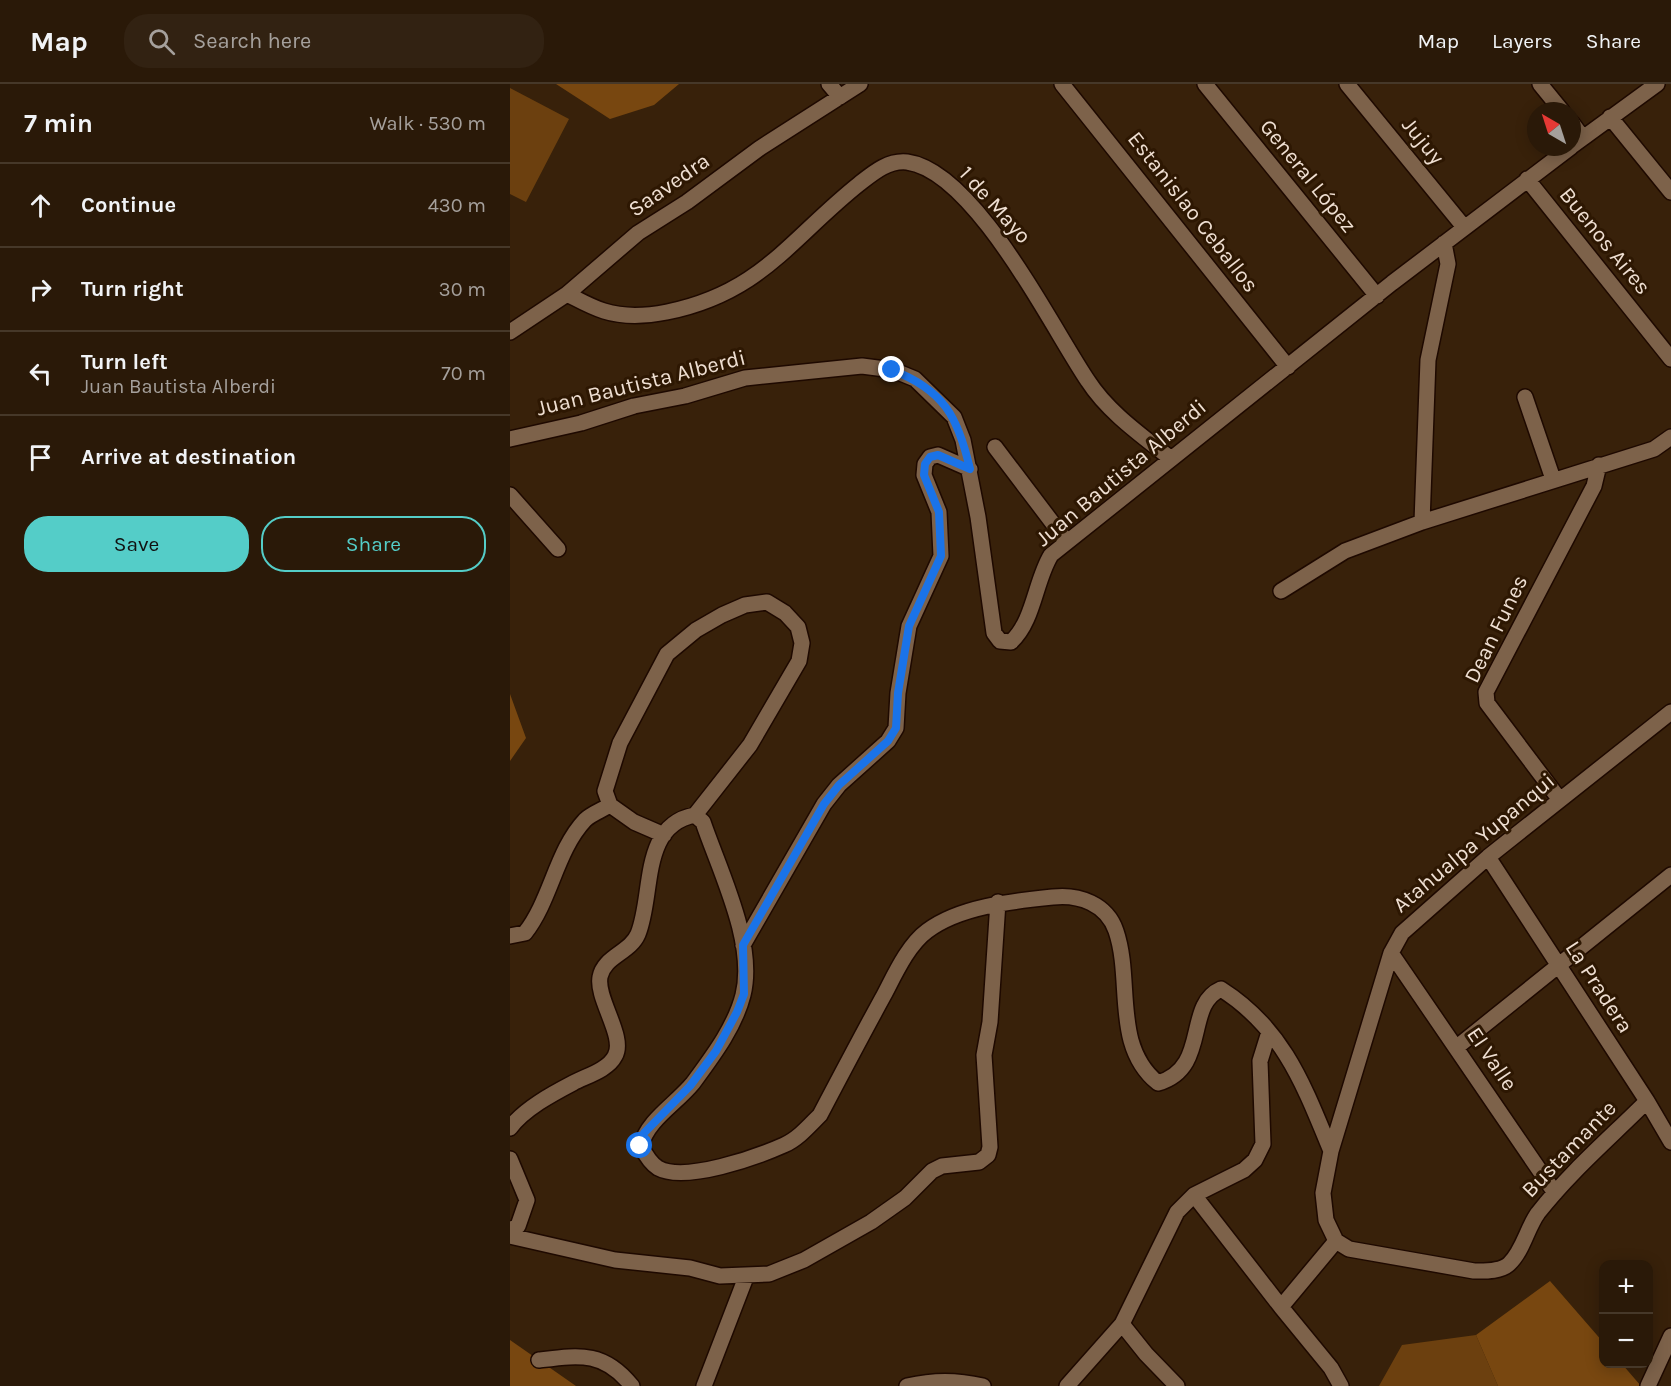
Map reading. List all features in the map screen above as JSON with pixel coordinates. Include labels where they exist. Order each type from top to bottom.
[{"type":"street","points":[[829,84],[840,97]]},
{"type":"street","name":"Saavedra","points":[[510,332],[567,294],[638,233],[687,202],[760,148],[860,84]]},
{"type":"street","name":"Estanislao Ceballos","points":[[1062,84],[1288,367]]},
{"type":"street","name":"General López","points":[[1205,84],[1377,296]]},
{"type":"street","name":"Jujuy","points":[[1347,84],[1464,227]]},
{"type":"street","points":[[1540,84],[1555,102]]},
{"type":"street","name":"Juan Bautista Alberdi","points":[[1581,139],[1657,84]]},
{"type":"street","points":[[1610,117],[1671,192]]},
{"type":"street","name":"Juan Bautista Alberdi","points":[[510,439],[581,423],[634,406],[685,396],[744,378],[862,366],[900,373],[915,379],[933,394],[954,417],[970,469],[994,633],[1000,641],[1011,642],[1020,634],[1043,568],[1051,555],[1170,458],[1464,227],[1559,156]]},
{"type":"street","name":"1 de Mayo","points":[[567,294],[605,312],[646,316],[681,309],[725,294],[756,277],[798,241],[842,198],[878,169],[894,163],[908,162],[942,178],[960,194],[1017,263],[1088,382],[1116,414],[1170,458]]},
{"type":"street","name":"Buenos Aires","points":[[1527,179],[1671,359]]},
{"type":"street","points":[[1422,522],[1428,360],[1448,264],[1444,243]]},
{"type":"street","points":[[1525,397],[1553,479]]},
{"type":"street","points":[[1281,591],[1345,551],[1422,522],[1654,449],[1671,437]]},
{"type":"street","points":[[996,447],[1067,542]]},
{"type":"street","points":[[743,945],[824,804],[839,785],[888,741],[896,728],[898,693],[909,626],[941,556],[939,512],[924,475],[925,464],[930,457],[938,455],[970,469]]},
{"type":"street","name":"Dean Funes","points":[[1560,800],[1487,703],[1486,692],[1594,486],[1599,465]]},
{"type":"street","points":[[510,495],[558,549]]},
{"type":"street","points":[[510,1128],[532,1109],[604,1068],[616,1056],[618,1044],[599,980],[603,966],[632,944],[638,933],[651,864],[664,835],[678,818],[695,815],[750,745],[799,661],[802,643],[798,627],[785,613],[767,602],[745,605],[722,615],[696,630],[667,654],[620,743],[605,791],[610,805],[634,822],[664,835]]},
{"type":"street","name":"Atahualpa Yupanqui","points":[[1336,1241],[1326,1220],[1323,1192],[1331,1151],[1391,952],[1402,933],[1488,858],[1671,712]]},
{"type":"street","points":[[510,936],[525,933],[536,920],[565,852],[586,820],[610,805]]},
{"type":"street","points":[[695,815],[703,822],[743,945],[744,994],[716,1051],[690,1086],[644,1133],[640,1146],[658,1168],[678,1173],[702,1172],[785,1145],[805,1131],[820,1115],[900,965],[926,932],[940,923],[998,902],[1065,896],[1084,899],[1096,905],[1116,929],[1125,971],[1129,1038],[1141,1067],[1158,1083],[1169,1080],[1185,1067],[1204,1005],[1211,993],[1221,988],[1233,996],[1269,1032],[1296,1067],[1331,1151]]},
{"type":"street","name":"La Pradera","points":[[1488,858],[1647,1101],[1671,1142]]},
{"type":"street","points":[[1457,1047],[1560,967],[1671,875]]},
{"type":"street","points":[[510,1236],[615,1260],[690,1268],[720,1276],[746,1277],[769,1274],[814,1255],[871,1222],[942,1166],[979,1162],[988,1155],[990,1147],[984,1055],[992,999],[998,902]]},
{"type":"street","name":"El Valle","points":[[1391,952],[1555,1192]]},
{"type":"street","points":[[1067,1386],[1122,1324],[1177,1212],[1194,1195],[1244,1170],[1255,1160],[1263,1144],[1260,1061],[1269,1032]]},
{"type":"street","name":"Bustamante","points":[[1336,1241],[1349,1249],[1473,1271],[1492,1270],[1508,1265],[1517,1254],[1528,1228],[1555,1192],[1647,1101]]},
{"type":"street","points":[[510,1159],[527,1200],[518,1226],[510,1230]]},
{"type":"street","points":[[1194,1195],[1331,1368],[1341,1386]]},
{"type":"street","points":[[1281,1307],[1336,1241]]},
{"type":"street","points":[[704,1386],[746,1277]]},
{"type":"street","points":[[1122,1324],[1146,1354],[1177,1386]]},
{"type":"street","points":[[1648,1386],[1671,1336]]},
{"type":"street","points":[[539,1360],[582,1355],[597,1359],[614,1367],[632,1386]]},
{"type":"street","points":[[907,1386],[933,1380],[961,1381],[983,1386]]},
{"type":"shaded area","points":[[556,84],[679,84],[654,105],[610,119]]},
{"type":"shaded area","points":[[510,88],[569,119],[526,202],[510,194]]},
{"type":"shaded area","points":[[510,694],[526,738],[510,761]]},
{"type":"shaded area","points":[[1550,1281],[1599,1337],[1599,1368],[1625,1368],[1641,1386],[1498,1386],[1476,1335]]},
{"type":"shaded area","points":[[1476,1335],[1498,1386],[1379,1386],[1402,1345]]},
{"type":"shaded area","points":[[510,1340],[576,1386],[510,1386]]},
{"type":"route","points":[[640,1146],[644,1133],[690,1086],[716,1051],[737,1012],[744,994],[743,945],[824,804],[839,785],[888,741],[896,728],[898,693],[909,626],[938,567],[941,556],[939,512],[924,475],[925,464],[930,457],[938,455],[970,469],[963,440],[954,417],[933,394],[915,379],[892,370]]}]
